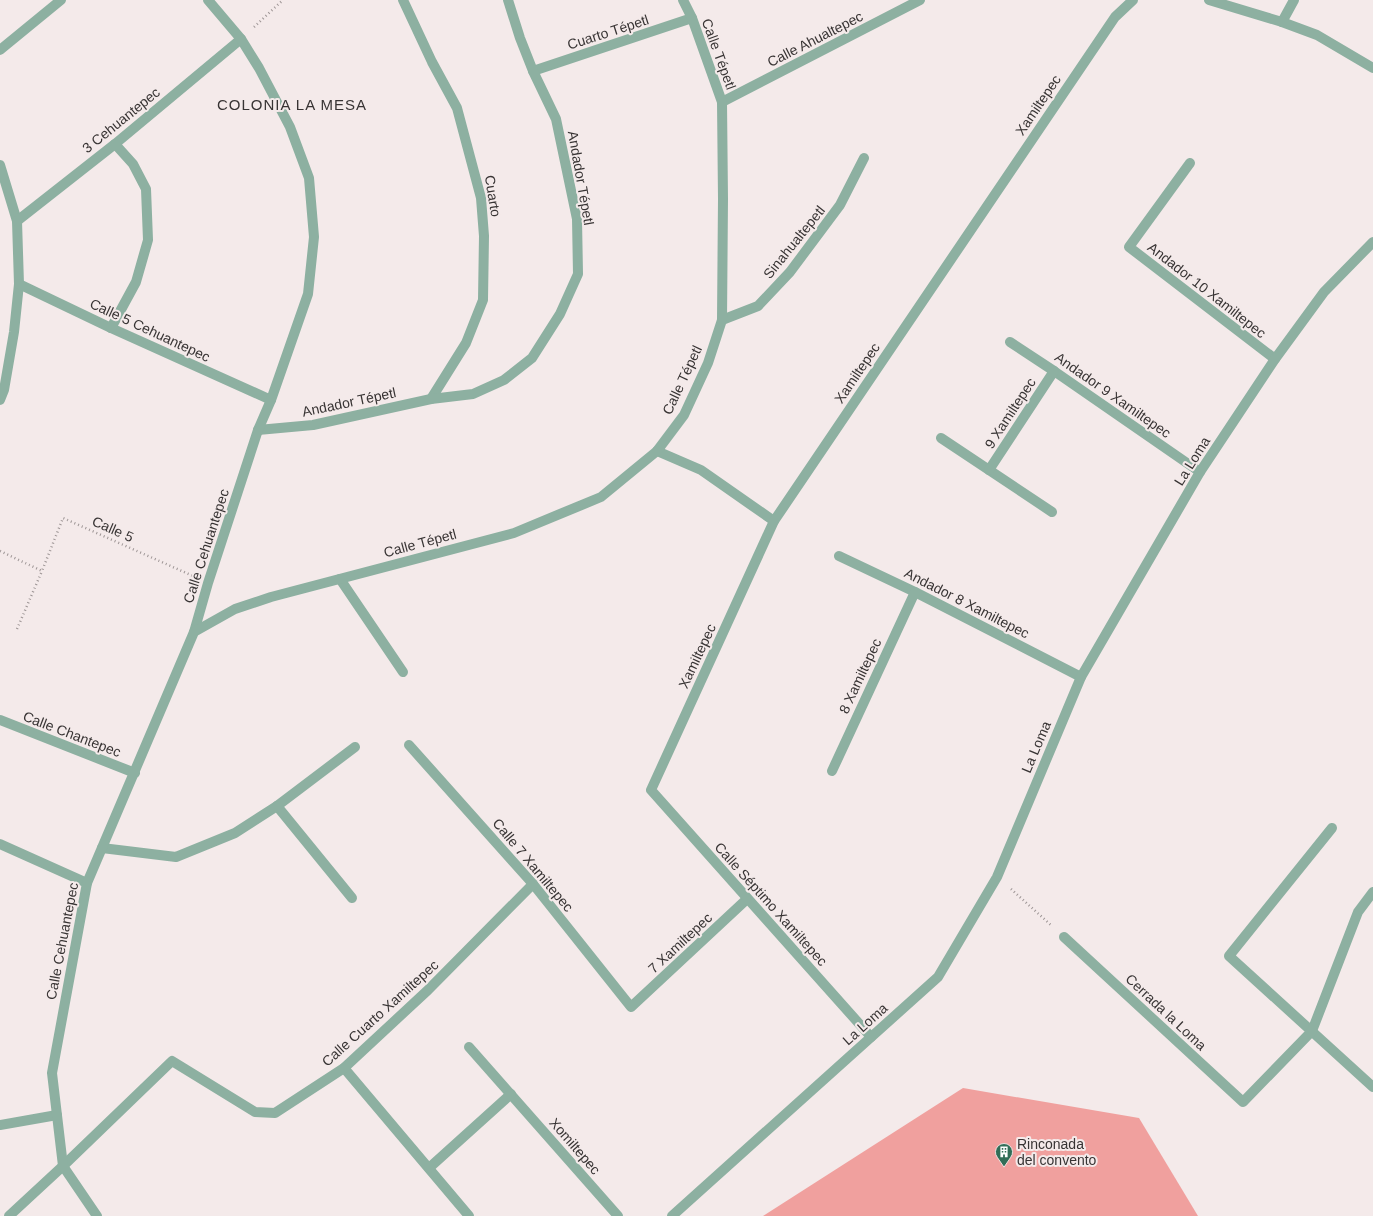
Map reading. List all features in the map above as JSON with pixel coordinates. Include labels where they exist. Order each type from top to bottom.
[{"type":"street","points":[[0,50],[61,0]]},
{"type":"street","name":"Calle Cehuantepec","points":[[97,1216],[64,1166],[52,1073],[87,883],[194,632],[208,583],[258,430],[271,400],[308,294],[314,237],[309,178],[290,127],[259,68],[241,39],[208,0]]},
{"type":"street","name":"Cuarto","points":[[403,0],[432,62],[457,108],[481,198],[483,221],[483,300],[466,343],[431,399]]},
{"type":"street","name":"Andador Tépetl","points":[[258,430],[313,425],[431,399],[473,394],[504,380],[532,358],[560,314],[578,274],[576,219],[556,119],[533,71],[508,0]]},
{"type":"street","name":"Calle Tépetl","points":[[194,632],[235,609],[271,597],[514,533],[601,497],[657,451],[684,414],[708,363],[722,320],[722,102],[692,18],[683,0]]},
{"type":"street","name":"Xamiltepec","points":[[651,790],[774,521],[1115,17],[1133,0]]},
{"type":"street","points":[[1210,0],[1282,22],[1317,35],[1373,68]]},
{"type":"street","points":[[1282,22],[1294,0]]},
{"type":"street","name":"Calle Ahualtepec","points":[[722,102],[916,1]]},
{"type":"street","name":"Cuarto Tépetl","points":[[533,71],[692,18]]},
{"type":"street","name":"3 Cehuantepec","points":[[17,221],[115,144],[241,39]]},
{"type":"street","points":[[111,328],[136,282],[148,240],[146,189],[134,164],[115,144]]},
{"type":"street","name":"Sinahualtepetl","points":[[722,320],[758,306],[790,272],[840,205],[864,158]]},
{"type":"street","name":"Andador 10 Xamiltepec","points":[[1190,163],[1129,247],[1275,360]]},
{"type":"street","points":[[0,165],[17,221],[18,284],[14,332],[4,390],[0,400]]},
{"type":"street","name":"La Loma","points":[[672,1216],[938,976],[997,877],[1081,676],[1200,472],[1275,360],[1324,292],[1373,242]]},
{"type":"street","name":"Calle 5 Cehuantepec","points":[[18,284],[111,328],[271,400]]},
{"type":"street","name":"Andador 9 Xamiltepec","points":[[1010,342],[1200,472]]},
{"type":"street","name":"9 Xamiltepec","points":[[989,470],[1054,371]]},
{"type":"street","name":"9 Xamiltepec","points":[[941,438],[1052,512]]},
{"type":"street","points":[[657,451],[701,470],[774,521]]},
{"type":"street","name":"Andador 8 Xamiltepec","points":[[839,556],[915,592],[1081,676]]},
{"type":"street","points":[[340,579],[403,672]]},
{"type":"street","name":"8 Xamiltepec","points":[[832,772],[915,592]]},
{"type":"street","name":"Calle Chantepec","points":[[0,720],[135,773]]},
{"type":"street","name":"Calle 7 Xamiltepec","points":[[409,745],[533,884],[631,1007]]},
{"type":"street","points":[[102,848],[176,857],[236,833],[277,806],[356,747]]},
{"type":"street","name":"Calle Séptimo Xamiltepec","points":[[651,790],[871,1037]]},
{"type":"street","points":[[277,806],[352,898]]},
{"type":"street","points":[[1332,828],[1229,956],[1373,1087]]},
{"type":"street","points":[[0,844],[87,883]]},
{"type":"street","name":"Calle Cuarto Xamiltepec","points":[[64,1166],[172,1061],[255,1112],[275,1113],[344,1068],[428,990],[533,884]]},
{"type":"street","points":[[1312,1031],[1358,912],[1373,892]]},
{"type":"street","name":"7 Xamiltepec","points":[[631,1007],[747,899]]},
{"type":"street","name":"Cerrada la Loma","points":[[1064,937],[1243,1102],[1312,1031]]},
{"type":"street","name":"Xomiltepec","points":[[469,1047],[618,1216]]},
{"type":"street","points":[[344,1068],[469,1216]]},
{"type":"street","points":[[428,1168],[511,1094]]},
{"type":"street","points":[[0,1125],[57,1115]]},
{"type":"street","points":[[9,1216],[64,1166]]},
{"type":"path","points":[[241,39],[283,0]]},
{"type":"path","name":"Calle 5","points":[[17,629],[63,518],[208,583]]},
{"type":"path","points":[[0,551],[42,571]]},
{"type":"path","points":[[997,877],[1064,937]]},
{"type":"building","name":"Rinconada del convento","points":[[963,1088],[1139,1118],[1198,1216],[763,1216]]},
{"type":"place","name":"Rinconada del convento","points":[[1004,1167]]},
{"type":"district","name":"COLONIA LA MESA","points":[[292,104]]}]
